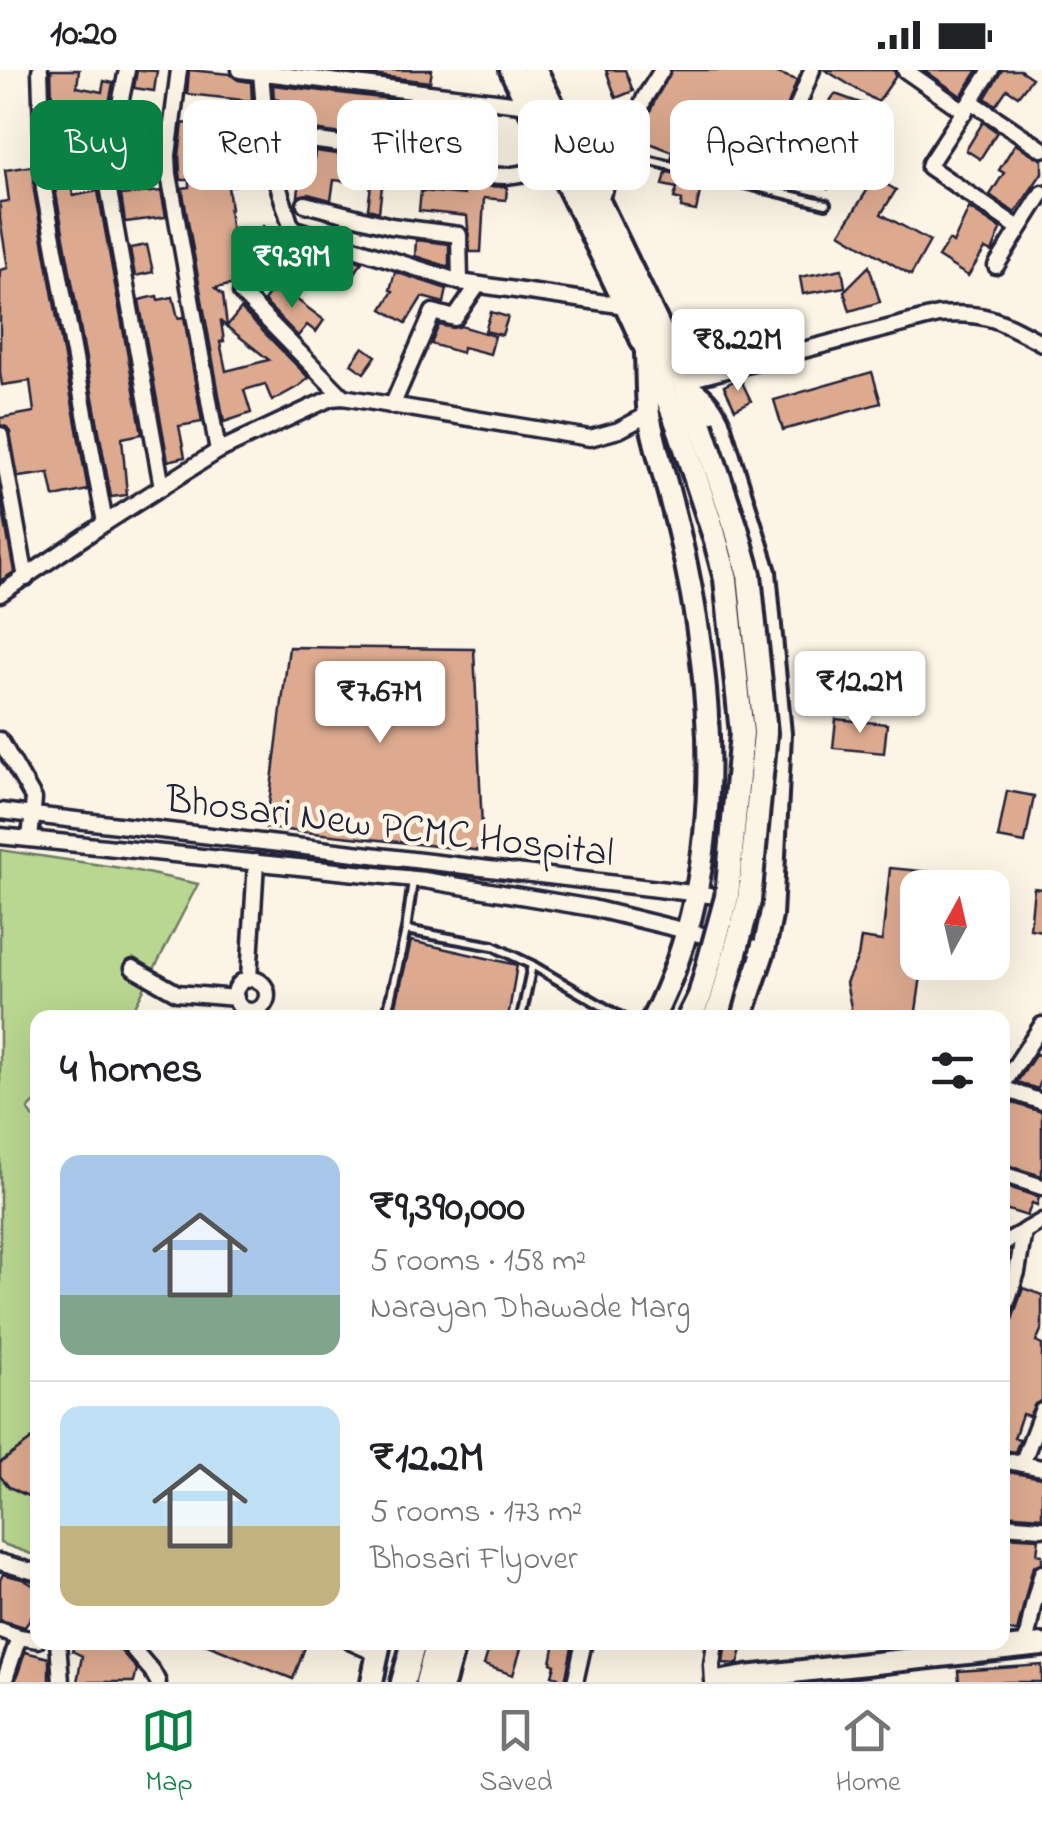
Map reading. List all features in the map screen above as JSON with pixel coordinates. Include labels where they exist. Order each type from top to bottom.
[{"type":"highway","points":[[512,70],[525,100]]},
{"type":"highway","points":[[535,70],[686,384],[690,427],[726,580],[742,733],[727,896],[693,1010]]},
{"type":"highway","points":[[571,190],[646,351],[690,427],[736,528],[749,575],[765,733],[749,901],[718,1010]]},
{"type":"highway","points":[[403,1682],[412,1650]]},
{"type":"highway","points":[[427,1682],[436,1650]]},
{"type":"main road","points":[[646,351],[649,414],[680,534],[706,684],[707,799],[696,892],[666,993],[657,1010]]},
{"type":"main road","points":[[686,384],[710,405],[718,421],[765,572],[780,734],[772,904],[764,950],[744,1010]]},
{"type":"main road","points":[[372,1682],[379,1650]]},
{"type":"main road","points":[[444,1682],[453,1650]]},
{"type":"main road","points":[[721,1682],[860,1673],[1008,1650]]},
{"type":"street","points":[[40,70],[44,189],[105,522]]},
{"type":"street","points":[[127,70],[108,162],[109,191],[162,487]]},
{"type":"street","points":[[178,70],[169,174],[218,450]]},
{"type":"street","points":[[240,70],[518,105]]},
{"type":"street","points":[[644,100],[662,70]]},
{"type":"street","points":[[799,100],[812,70]]},
{"type":"street","points":[[905,70],[1042,150]]},
{"type":"street","points":[[991,70],[930,162],[930,168],[1018,228]]},
{"type":"street","points":[[261,72],[263,100]]},
{"type":"street","points":[[317,141],[399,152],[412,168],[428,173],[518,175]]},
{"type":"street","points":[[279,190],[294,229],[460,282],[626,306]]},
{"type":"street","points":[[598,202],[604,190]]},
{"type":"street","points":[[996,266],[1040,200]]},
{"type":"street","points":[[306,204],[391,226],[460,235],[460,282]]},
{"type":"street","points":[[392,406],[432,312],[455,318],[478,285]]},
{"type":"street","points":[[241,293],[344,397]]},
{"type":"street","points":[[686,384],[938,315],[968,313],[999,321],[1042,344]]},
{"type":"street","points":[[0,594],[218,450],[330,398],[344,397],[590,438],[619,430],[649,414]]},
{"type":"street","points":[[0,435],[26,578]]},
{"type":"street","points":[[0,740],[34,800],[30,839]]},
{"type":"street","name":"Bhosari New PCMC Hospital","points":[[0,811],[772,904]]},
{"type":"street","name":"Bhosari New PCMC Hospital","points":[[0,836],[413,878],[617,914],[764,950]]},
{"type":"street","points":[[250,978],[256,862]]},
{"type":"street","points":[[133,968],[177,993],[236,998]]},
{"type":"street","points":[[246,1010],[237,1006],[236,998],[238,985],[250,978]]},
{"type":"street","points":[[250,978],[265,986],[266,1010]]},
{"type":"street","points":[[1010,1075],[1042,1025]]},
{"type":"street","points":[[1010,1090],[1042,1102]]},
{"type":"street","points":[[1010,1177],[1042,1188]]},
{"type":"street","points":[[1010,1239],[1042,1221]]},
{"type":"street","points":[[1010,1294],[1018,1272],[1024,1231]]},
{"type":"street","points":[[1022,1464],[1042,1410]]},
{"type":"street","points":[[1010,1462],[1042,1468]]},
{"type":"street","points":[[1010,1526],[1042,1528]]},
{"type":"street","points":[[0,1562],[30,1571]]},
{"type":"street","points":[[1034,1646],[1033,1606],[1042,1573]]},
{"type":"street","points":[[0,1630],[30,1639]]},
{"type":"street","points":[[4,1682],[19,1637]]},
{"type":"street","points":[[59,1650],[62,1682]]},
{"type":"street","points":[[133,1650],[158,1682]]},
{"type":"street","points":[[574,1682],[582,1650]]},
{"type":"street","points":[[714,1650],[712,1665],[721,1682]]},
{"type":"lane","points":[[650,161],[826,204]]},
{"type":"lane","points":[[388,1010],[413,878]]},
{"type":"lane","points":[[406,930],[493,946],[609,1010]]},
{"type":"lane","points":[[523,1010],[532,965]]},
{"type":"green space","points":[[0,850],[198,884],[132,1010],[30,1010],[30,1554],[0,1543]]},
{"type":"building","points":[[51,70],[79,70],[77,87],[102,92],[104,81],[113,83],[110,100],[52,100]]},
{"type":"building","points":[[137,70],[157,71],[154,91],[134,88]]},
{"type":"building","points":[[189,70],[230,74],[251,82],[252,100],[243,100],[187,94]]},
{"type":"building","points":[[328,70],[432,70],[430,82]]},
{"type":"building","points":[[606,70],[625,70],[633,91],[616,98]]},
{"type":"building","points":[[672,70],[769,70],[797,80],[790,100],[670,100],[670,151],[650,143],[650,112]]},
{"type":"building","points":[[825,70],[894,70],[896,76],[879,100]]},
{"type":"building","points":[[924,70],[978,70],[961,96]]},
{"type":"building","points":[[1002,70],[1020,70],[1032,78],[1018,96],[1007,89],[996,105],[985,98]]},
{"type":"building","points":[[273,85],[398,100],[337,100],[337,133],[317,131],[317,100],[274,99]]},
{"type":"building","points":[[835,94],[852,100],[831,100]]},
{"type":"building","points":[[983,122],[997,132],[980,159],[966,150]]},
{"type":"building","points":[[183,123],[183,180],[179,155]]},
{"type":"building","points":[[1015,144],[1042,160],[1042,173],[1015,213],[990,195]]},
{"type":"building","points":[[317,151],[337,154],[337,180],[331,200],[308,194],[298,196],[299,190],[317,190]]},
{"type":"building","points":[[30,166],[30,190],[34,190],[88,490],[54,497],[49,473],[18,477],[10,432],[0,425],[0,418],[34,412],[30,381],[2,385],[0,373],[0,270],[8,268],[0,219],[0,202],[9,201],[5,170]]},
{"type":"building","points":[[670,172],[670,186],[663,185],[666,173]]},
{"type":"building","points":[[507,187],[506,200],[484,198],[481,252],[470,252],[467,216],[419,211],[421,191],[464,195],[464,190]]},
{"type":"building","points":[[182,188],[229,190],[232,234],[236,234],[240,255],[235,251],[240,283],[215,288],[223,295],[227,326],[241,309],[309,378],[272,401],[265,384],[244,390],[251,413],[224,422]],"holes":[[[221,322],[269,360],[226,371],[220,342],[224,341]]]},
{"type":"building","points":[[894,189],[896,190],[881,214],[930,241],[911,275],[840,233],[867,190]]},
{"type":"building","points":[[55,190],[72,190],[73,196],[98,191],[142,434],[122,438],[127,495],[111,497]]},
{"type":"building","points":[[370,190],[382,190],[379,212],[368,209]]},
{"type":"building","points":[[676,190],[700,190],[696,211],[681,208],[682,200],[674,198]]},
{"type":"building","points":[[161,191],[166,217],[125,222],[121,195]]},
{"type":"building","points":[[969,208],[1001,229],[992,252],[985,249],[968,276],[938,257],[949,240],[953,243]]},
{"type":"building","points":[[263,226],[296,250],[278,278],[272,279],[241,256]]},
{"type":"building","points":[[416,240],[449,244],[449,267],[415,256]]},
{"type":"building","points":[[147,245],[153,272],[135,276],[130,248]]},
{"type":"building","points":[[310,245],[362,262],[348,284],[304,253]]},
{"type":"building","points":[[869,266],[880,302],[850,311],[844,291]]},
{"type":"building","points":[[842,269],[845,287],[803,294],[800,277]]},
{"type":"building","points":[[395,272],[447,289],[444,303],[422,297],[406,323],[382,309],[393,291],[390,290]]},
{"type":"building","points":[[276,284],[324,320],[316,332],[307,325],[298,336],[264,301]]},
{"type":"building","points":[[157,296],[158,300],[173,297],[178,318],[184,317],[202,422],[179,426],[185,457],[168,461],[139,300]]},
{"type":"building","points":[[491,312],[508,317],[502,335],[485,331]]},
{"type":"building","points":[[755,313],[768,345],[729,358],[717,329]]},
{"type":"building","points":[[439,325],[461,326],[495,336],[490,354],[463,347],[462,353],[431,344]]},
{"type":"building","points":[[363,347],[376,356],[364,373],[351,364]]},
{"type":"building","points":[[872,372],[881,403],[783,430],[774,400]]},
{"type":"building","points":[[740,378],[751,401],[735,409],[724,386]]},
{"type":"building","points":[[0,494],[14,572],[0,581]]},
{"type":"building","points":[[289,647],[474,649],[483,851],[266,828]]},
{"type":"building","points":[[836,719],[887,724],[884,753],[833,748]]},
{"type":"building","points":[[1007,791],[1034,796],[1025,843],[998,838]]},
{"type":"building","points":[[890,868],[911,870],[900,870],[900,980],[920,980],[916,1010],[851,1010],[846,983],[858,957],[861,938],[882,941]]},
{"type":"building","points":[[1034,888],[1042,889],[1042,931],[1030,929]]},
{"type":"building","points":[[411,941],[517,965],[509,1010],[395,1010]]},
{"type":"building","points":[[1036,1054],[1042,1056],[1038,1089],[1017,1082]]},
{"type":"building","points":[[1010,1102],[1042,1112],[1042,1176],[1010,1166]]},
{"type":"building","points":[[1010,1188],[1039,1197],[1027,1216],[1010,1211]]},
{"type":"building","points":[[1023,1288],[1042,1295],[1042,1328],[1036,1342],[1042,1345],[1042,1401],[1035,1404],[1029,1416],[1022,1414],[1014,1438],[1020,1439],[1015,1452],[1010,1451],[1012,1320]]},
{"type":"building","points":[[30,1441],[30,1497],[9,1487],[0,1476],[0,1463]]},
{"type":"building","points":[[1010,1472],[1042,1478],[1042,1517],[1010,1515]]},
{"type":"building","points":[[1010,1536],[1039,1538],[1037,1554],[1042,1555],[1042,1563],[1032,1570],[1017,1632],[1010,1631]]},
{"type":"building","points":[[3,1574],[30,1584],[30,1618],[25,1627],[0,1620]]},
{"type":"building","points":[[120,1650],[137,1669],[134,1682],[77,1682],[82,1656],[72,1651]]},
{"type":"building","points":[[220,1650],[304,1650],[293,1679]]},
{"type":"building","points":[[489,1650],[521,1650],[513,1675],[484,1665]]},
{"type":"building","points":[[553,1650],[571,1650],[565,1682],[556,1682],[558,1677],[552,1675],[555,1665],[551,1663]]},
{"type":"building","points":[[725,1650],[742,1650],[738,1664],[723,1663]]},
{"type":"building","points":[[25,1652],[49,1658],[49,1682],[15,1682]]},
{"type":"building","points":[[1042,1665],[1042,1682],[959,1682],[958,1671]]}]
